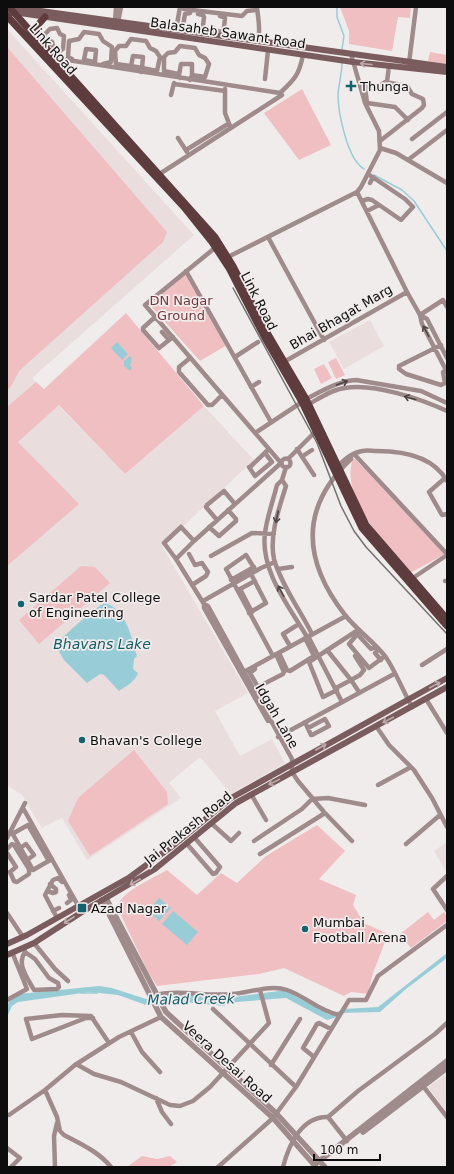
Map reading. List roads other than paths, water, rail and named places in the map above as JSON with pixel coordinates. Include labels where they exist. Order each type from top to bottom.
[{"type":"main road","name":"Balasaheb Sawant Road","points":[[9,10],[28,8],[268,50],[353,62],[447,72]]},
{"type":"main road","name":"Balasaheb Sawant Road","points":[[9,10],[45,18],[204,31],[258,41],[447,67]]},
{"type":"main road","points":[[9,10],[37,37],[51,60],[206,230],[226,258],[282,363],[306,402],[362,528],[447,619]]},
{"type":"main road","name":"Link Road","points":[[9,10],[51,60]]},
{"type":"main road","points":[[37,37],[36,27],[45,18]]},
{"type":"main road","points":[[206,230],[216,247],[226,258]]},
{"type":"main road","points":[[410,580],[447,626]]},
{"type":"main road","name":"Jai Prakash Road","points":[[10,954],[25,949],[80,909],[149,864],[231,798],[447,678]]},
{"type":"main road","name":"Jai Prakash Road","points":[[7,944],[57,918],[104,899],[155,869],[232,806],[251,794],[447,688]]},
{"type":"street","points":[[116,7],[120,24]]},
{"type":"street","points":[[120,24],[121,7]]},
{"type":"street","points":[[409,62],[416,7]]},
{"type":"street","points":[[180,29],[182,8],[242,16],[247,11],[257,8],[261,28],[258,41]]},
{"type":"street","points":[[180,29],[186,12],[203,14],[204,31]]},
{"type":"street","points":[[208,15],[224,17],[223,34]]},
{"type":"street","points":[[57,28],[60,34],[64,36],[63,49],[60,51],[54,49],[52,42],[46,40],[44,34],[50,29],[57,28]]},
{"type":"street","points":[[84,62],[69,58],[68,56],[69,41],[79,39],[84,32],[99,34],[103,41],[112,47],[113,50],[110,64],[94,63]]},
{"type":"street","points":[[131,68],[116,64],[116,48],[126,46],[131,39],[146,41],[150,48],[159,54],[160,57],[157,70],[141,70]]},
{"type":"street","points":[[45,48],[52,42]]},
{"type":"street","points":[[51,60],[94,63],[178,77],[205,77],[209,64],[208,61],[199,55],[195,48],[180,46],[175,52],[165,55],[163,70],[178,77]]},
{"type":"street","points":[[84,62],[85,50],[88,49],[96,50],[94,63]]},
{"type":"street","points":[[265,79],[268,50]]},
{"type":"street","points":[[226,258],[357,192],[368,174],[380,148],[380,141],[379,131],[366,103],[351,54]]},
{"type":"street","points":[[157,176],[281,97],[280,93],[295,80],[299,73],[303,55]]},
{"type":"street","points":[[131,68],[132,57],[143,57],[141,70]]},
{"type":"street","points":[[171,95],[181,64],[192,64],[191,77]]},
{"type":"street","points":[[386,82],[389,66]]},
{"type":"street","points":[[191,77],[214,83],[280,93]]},
{"type":"street","points":[[360,85],[379,86],[386,82],[407,86],[412,94],[423,100],[424,105],[422,108],[380,141]]},
{"type":"street","points":[[213,89],[214,83]]},
{"type":"street","points":[[174,84],[225,91]]},
{"type":"street","points":[[226,85],[225,113],[228,124],[232,129]]},
{"type":"street","points":[[365,86],[366,103]]},
{"type":"street","points":[[366,103],[396,107],[408,120]]},
{"type":"street","points":[[412,139],[447,112]]},
{"type":"street","points":[[186,150],[228,124]]},
{"type":"street","points":[[223,128],[226,133]]},
{"type":"street","points":[[408,160],[447,130]]},
{"type":"street","points":[[178,138],[189,156]]},
{"type":"street","points":[[380,148],[408,160],[446,182]]},
{"type":"street","points":[[362,201],[368,199],[401,220],[412,207],[405,199],[368,174]]},
{"type":"street","points":[[370,183],[373,177]]},
{"type":"street","points":[[357,192],[407,292]]},
{"type":"street","points":[[367,211],[379,205]]},
{"type":"street","points":[[268,237],[324,340]]},
{"type":"street","points":[[216,247],[145,305],[170,337],[255,433],[267,451],[272,462],[255,476],[249,468],[267,451]]},
{"type":"street","points":[[186,272],[271,422]]},
{"type":"street","name":"Bhai Bhagat Marg","points":[[282,363],[407,292],[420,315],[428,319],[447,358]]},
{"type":"street","points":[[441,345],[435,348],[400,366],[399,369],[406,374],[441,385],[445,383],[443,372],[447,371],[435,348],[422,324],[420,315],[443,300],[447,307]]},
{"type":"street","points":[[155,317],[143,328],[143,330],[159,348],[170,337]]},
{"type":"street","points":[[162,332],[170,337]]},
{"type":"street","points":[[235,357],[258,342]]},
{"type":"street","points":[[190,358],[180,368],[179,372],[208,405],[212,405],[222,395]]},
{"type":"street","points":[[255,433],[329,388],[349,380],[421,391],[447,403]]},
{"type":"street","points":[[251,387],[260,382]]},
{"type":"street","points":[[306,402],[345,388],[379,389],[431,403],[447,411]]},
{"type":"street","points":[[216,519],[281,463],[283,459],[288,459],[318,429]]},
{"type":"street","points":[[297,449],[314,475]]},
{"type":"street","points":[[303,456],[312,450]]},
{"type":"street","points":[[412,707],[394,674],[380,654],[365,640],[360,631],[346,616],[333,598],[316,566],[312,541],[314,513],[337,469],[348,456],[362,451],[393,450],[411,454],[428,461],[446,479],[429,492],[442,515],[447,514]]},
{"type":"street","points":[[267,451],[286,467]]},
{"type":"street","points":[[353,455],[447,554],[410,580]]},
{"type":"street","points":[[288,459],[290,464],[286,467],[282,480],[277,485],[265,533],[267,565],[298,622],[320,655],[342,702]]},
{"type":"street","points":[[276,656],[287,670],[290,671],[314,656],[303,618],[278,569],[276,562],[274,534],[286,486],[282,480]]},
{"type":"street","points":[[216,519],[206,507],[212,500],[224,491],[234,503]]},
{"type":"street","points":[[209,527],[219,536],[236,522],[236,519],[227,509]]},
{"type":"street","points":[[176,559],[209,527],[221,513]]},
{"type":"street","name":"Idgah Lane","points":[[194,541],[181,527],[164,543],[204,602],[204,608],[216,624],[243,673],[255,691]]},
{"type":"street","points":[[211,556],[252,533],[274,534]]},
{"type":"street","points":[[432,538],[436,533]]},
{"type":"street","points":[[189,554],[195,565],[202,563],[208,572],[206,576],[192,585]]},
{"type":"street","points":[[255,569],[249,557],[245,555],[226,568],[232,582],[251,612],[284,672],[255,691]]},
{"type":"street","points":[[204,602],[232,582],[255,569],[276,562]]},
{"type":"street","points":[[278,569],[292,567]]},
{"type":"street","points":[[232,582],[251,574],[255,569]]},
{"type":"street","points":[[251,574],[266,603],[251,612]]},
{"type":"street","points":[[251,612],[240,589],[255,581]]},
{"type":"street","points":[[290,607],[296,604]]},
{"type":"street","points":[[243,673],[346,616]]},
{"type":"street","points":[[290,646],[283,634],[303,618]]},
{"type":"street","points":[[343,640],[364,670],[360,675],[325,697],[322,695],[309,664],[327,650],[343,640],[360,631]]},
{"type":"street","points":[[360,631],[349,642],[349,645],[369,668],[380,654]]},
{"type":"street","points":[[422,665],[447,649]]},
{"type":"street","points":[[327,650],[359,692]]},
{"type":"street","points":[[250,677],[251,671],[256,668]]},
{"type":"street","name":"Idgah Lane","points":[[243,673],[250,677],[255,691],[293,763]]},
{"type":"street","points":[[278,737],[394,674]]},
{"type":"street","points":[[426,699],[447,733]]},
{"type":"street","points":[[305,722],[308,728]]},
{"type":"street","points":[[376,726],[389,745],[411,767],[432,798],[447,827]]},
{"type":"street","points":[[293,763],[292,773],[312,799],[352,841]]},
{"type":"street","points":[[378,785],[411,767]]},
{"type":"street","points":[[251,794],[266,820]]},
{"type":"street","points":[[254,842],[302,809],[312,799],[328,798],[365,805]]},
{"type":"street","points":[[7,838],[11,833],[25,802]]},
{"type":"street","points":[[23,808],[30,824],[70,894],[72,900],[68,903]]},
{"type":"street","points":[[260,854],[325,813]]},
{"type":"street","points":[[406,844],[440,815]]},
{"type":"street","points":[[211,823],[231,841],[239,833]]},
{"type":"street","points":[[11,833],[30,824]]},
{"type":"street","points":[[11,833],[33,870],[50,860]]},
{"type":"street","points":[[187,844],[213,874],[216,873],[220,867],[194,837]]},
{"type":"street","points":[[7,849],[12,844],[14,845],[30,871],[17,882],[14,881],[7,867]]},
{"type":"street","points":[[20,848],[27,844],[34,855],[27,860]]},
{"type":"street","points":[[194,851],[201,845]]},
{"type":"street","points":[[7,853],[16,867],[10,872]]},
{"type":"street","points":[[447,876],[433,889],[447,910]]},
{"type":"street","points":[[57,918],[46,898],[50,884],[56,878],[60,878],[80,909]]},
{"type":"street","points":[[47,891],[53,893],[56,892],[56,889],[50,884]]},
{"type":"street","points":[[104,899],[166,1012],[228,1068],[275,1116]]},
{"type":"street","name":"Veera Desai Road","points":[[104,899],[149,995],[161,1017],[223,1073],[275,1116],[295,1137],[315,1166]]},
{"type":"street","points":[[53,911],[59,908]]},
{"type":"street","points":[[7,913],[23,937]]},
{"type":"street","points":[[219,1167],[275,1116],[296,1087],[349,1000],[366,1000],[378,976],[447,925]]},
{"type":"street","points":[[34,942],[55,969],[68,981]]},
{"type":"street","points":[[25,949],[35,959],[48,977],[58,983],[59,987],[56,989],[34,990],[20,963],[25,949]]},
{"type":"street","points":[[7,1000],[27,989],[10,954]]},
{"type":"street","points":[[158,998],[168,992],[192,995],[231,994],[280,988],[288,990],[318,1008],[339,1015]]},
{"type":"street","points":[[76,1064],[94,1074],[121,1082],[170,1105],[180,1106],[196,1099],[228,1068],[269,1023],[262,991]]},
{"type":"street","points":[[213,1009],[296,1087]]},
{"type":"street","points":[[93,1018],[86,1018],[32,1039],[26,1019],[62,1015],[91,1016],[93,1018],[110,1043]]},
{"type":"street","points":[[10,1115],[45,1090],[76,1064],[110,1043],[161,1017]]},
{"type":"street","points":[[271,1065],[300,1019]]},
{"type":"street","points":[[314,1057],[303,1049],[317,1024],[319,1023],[331,1029]]},
{"type":"street","points":[[283,1167],[295,1137],[312,1120],[328,1117],[358,1091],[435,1034],[447,1023]]},
{"type":"street","points":[[131,1032],[142,1052],[160,1072]]},
{"type":"street","points":[[322,1164],[347,1141],[447,1061]]},
{"type":"street","points":[[315,1166],[322,1164],[447,1068]]},
{"type":"street","points":[[423,1086],[447,1117]]},
{"type":"street","points":[[45,1090],[64,1135],[103,1157],[111,1167]]},
{"type":"street","points":[[156,1098],[162,1112],[171,1124]]},
{"type":"street","points":[[328,1117],[347,1141]]},
{"type":"street","points":[[55,1167],[54,1136],[58,1123]]},
{"type":"street","points":[[295,1137],[322,1164]]},
{"type":"street","points":[[7,1148],[20,1158],[11,1167]]},
{"type":"water","points":[[117,342],[128,354],[122,360],[111,348]]},
{"type":"water","points":[[130,356],[132,358],[130,366],[132,367],[131,370],[129,370],[124,366],[124,361]]},
{"type":"water","name":"Bhavans Lake","points":[[105,603],[118,611],[123,618],[130,633],[137,656],[134,659],[133,669],[138,673],[137,676],[130,684],[119,691],[104,675],[100,674],[87,683],[64,660],[56,646],[79,623]]},
{"type":"water","points":[[159,898],[171,908],[159,921],[148,911]]},
{"type":"water","points":[[173,911],[198,932],[187,945],[162,924]]},
{"type":"water","points":[[447,953],[447,958],[406,989],[380,1012],[341,1013],[337,1017],[327,1020],[286,998],[237,1002],[223,1006],[176,1001],[146,1005],[118,995],[90,992],[18,1002],[12,1006],[7,1017],[8,1003],[12,998],[19,994],[99,986],[112,988],[146,999],[174,993],[226,998],[286,991],[330,1015],[344,1009],[378,1007]]},
{"type":"waterway","points":[[337,7],[337,17],[344,36],[342,49]]},
{"type":"waterway","points":[[342,62],[338,94],[342,123],[348,146],[358,164],[364,169]]},
{"type":"waterway","points":[[374,175],[402,190],[414,201],[447,251]]},
{"type":"waterway","points":[[447,269],[447,289]]},
{"type":"waterway","name":"Malad Creek","points":[[81,993],[97,993]]},
{"type":"railway","points":[[233,288],[317,443],[341,506],[354,531],[366,547],[447,634]]},
{"type":"place","name":"Thunga","points":[[351,86]]},
{"type":"place","name":"Sardar Patel College of Engineering","points":[[21,604]]},
{"type":"place","name":"Bhavan's College","points":[[82,740]]},
{"type":"place","name":"Azad Nagar","points":[[82,908]]},
{"type":"place","name":"Mumbai Football Arena","points":[[305,929]]},
{"type":"park label","name":"DN Nagar Ground","points":[[181,308]]}]
